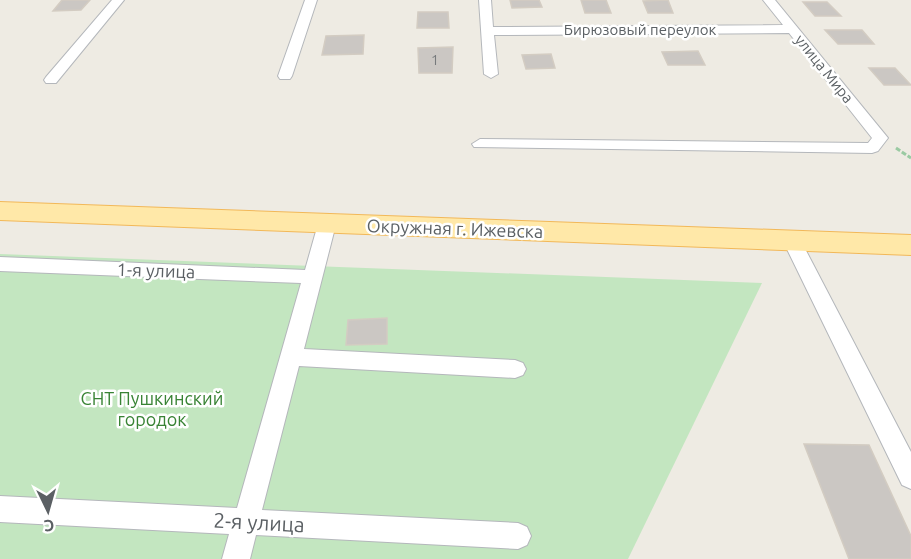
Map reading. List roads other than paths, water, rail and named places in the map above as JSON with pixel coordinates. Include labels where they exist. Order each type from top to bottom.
[{"type":"main road","name":"Окружная г. Ижевска","points":[[0,211],[911,245]]},
{"type":"street","points":[[51,80],[118,0]]},
{"type":"street","points":[[285,76],[311,0]]},
{"type":"street","points":[[485,0],[491,75]]},
{"type":"street","name":"улица Мира","points":[[480,144],[872,148],[880,138],[769,0]]},
{"type":"street","name":"Бирюзовый переулок","points":[[488,31],[792,29]]},
{"type":"street","points":[[236,559],[327,224]]},
{"type":"street","points":[[792,241],[911,477]]},
{"type":"street","name":"1-я улица","points":[[0,264],[313,277]]},
{"type":"street","points":[[291,357],[515,369]]},
{"type":"street","name":"2-я улица","points":[[0,509],[518,536]]},
{"type":"park label","name":"СНТ Пушкинский городок","points":[[152,409]]}]
